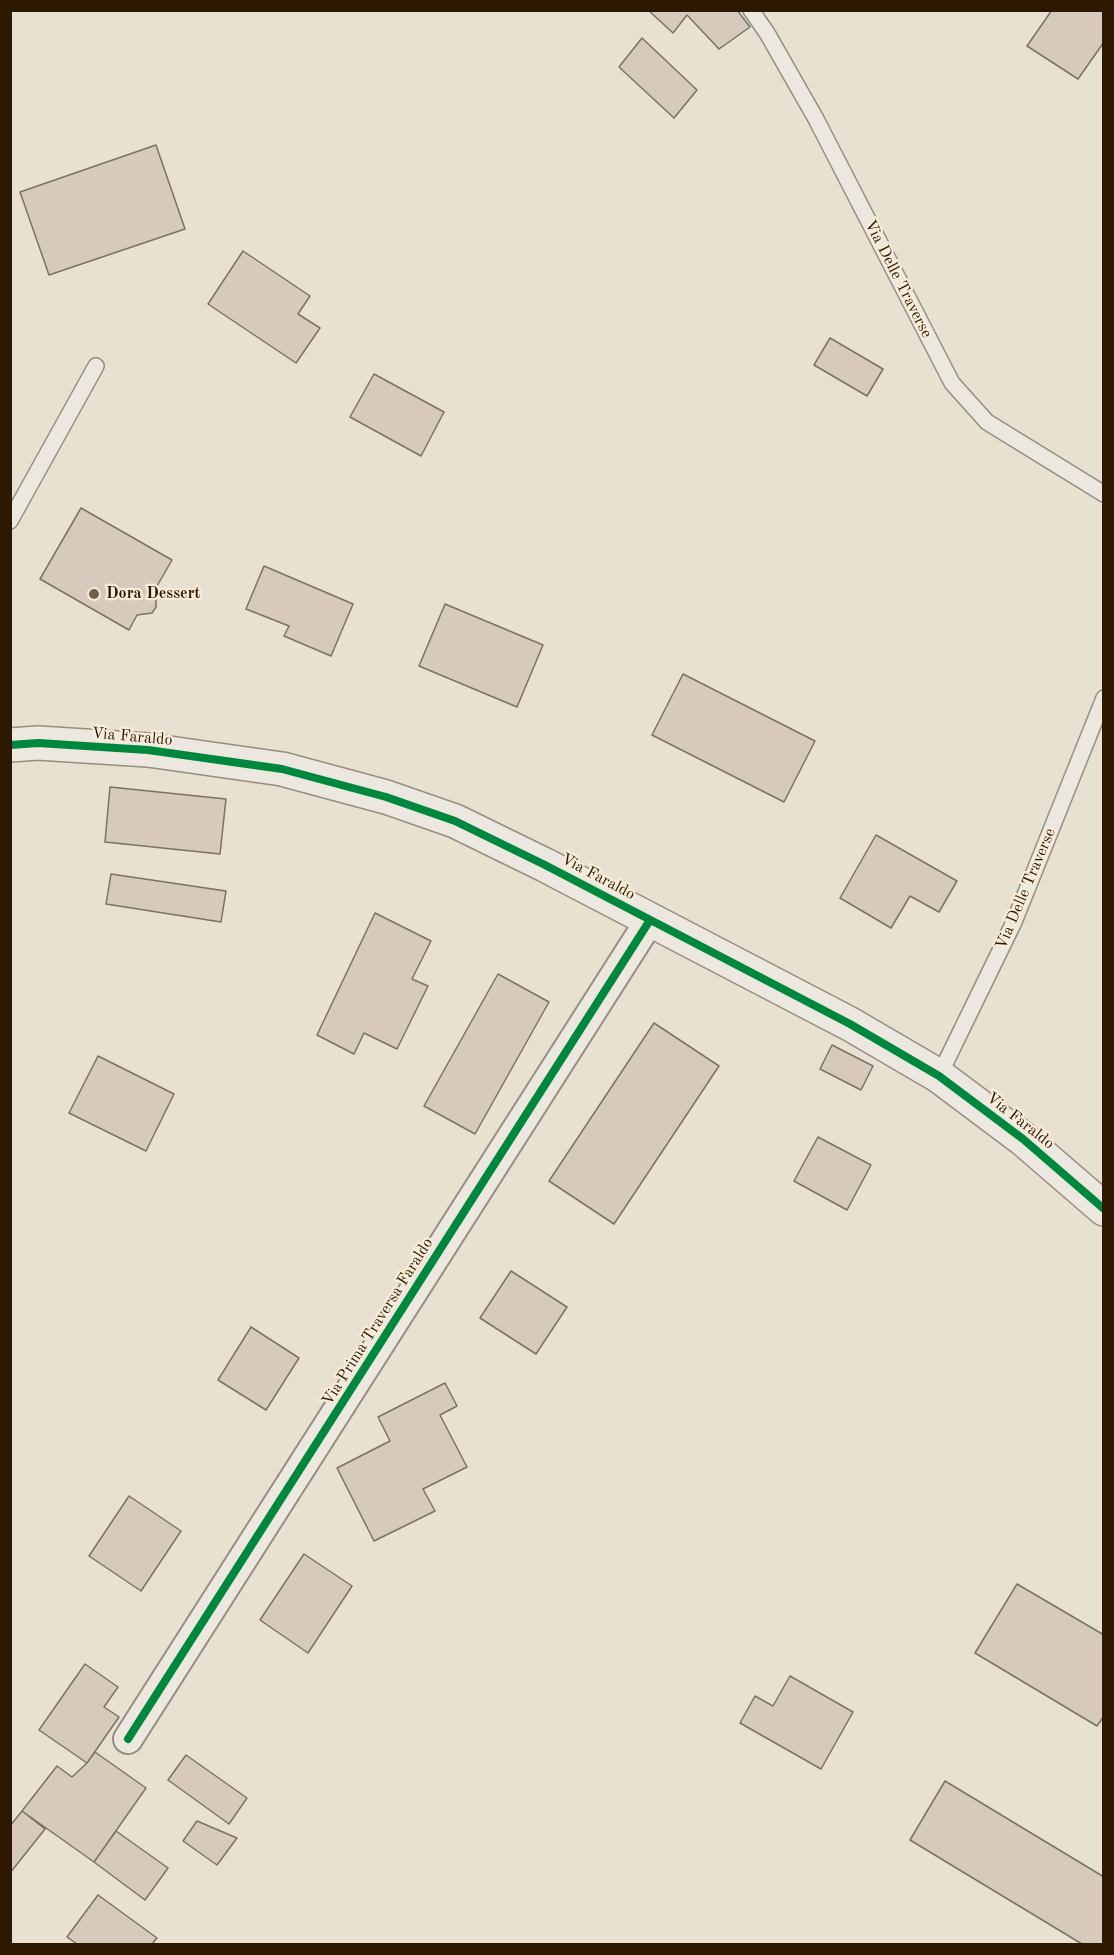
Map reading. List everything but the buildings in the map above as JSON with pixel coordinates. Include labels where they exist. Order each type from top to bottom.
[{"type":"street","name":"Via Faraldo","points":[[10,745],[38,743],[148,750],[270,767],[386,797],[455,821],[545,865],[850,1024],[939,1076],[1023,1139],[1104,1209]]},
{"type":"street","name":"Via Prima Traversa Faraldo","points":[[128,1738],[650,920]]},
{"type":"lane","name":"Via Delle Traverse","points":[[751,10],[767,33],[816,119],[952,383],[987,422],[1104,494]]},
{"type":"lane","points":[[10,521],[96,366]]},
{"type":"lane","name":"Via Delle Traverse","points":[[939,1076],[1014,922],[1104,698]]},
{"type":"cycle path","points":[[10,745],[38,743],[148,750],[282,769],[386,797],[455,821],[545,865],[850,1024],[939,1076],[1023,1139],[1104,1209]]},
{"type":"cycle path","points":[[128,1739],[650,920]]},
{"type":"place","name":"Dora Dessert","points":[[94,594]]}]
